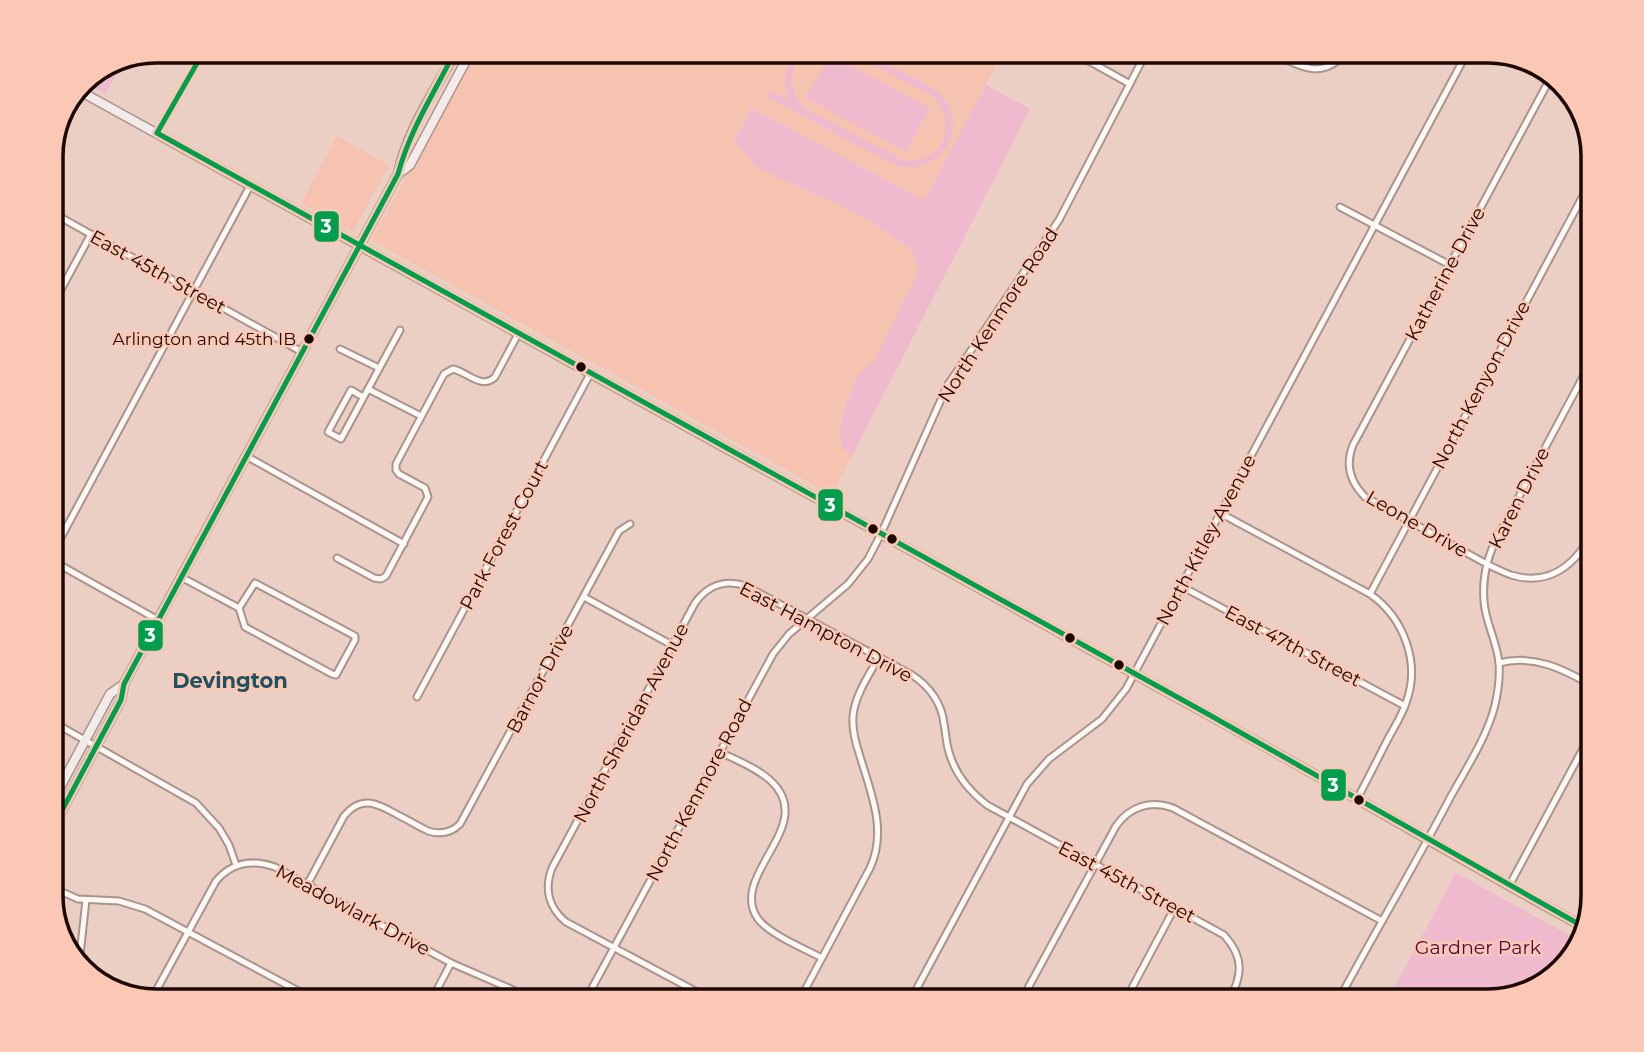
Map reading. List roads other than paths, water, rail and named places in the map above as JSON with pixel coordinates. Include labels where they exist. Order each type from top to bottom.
[{"type":"main road","points":[[63,809],[121,700],[124,684],[398,174],[401,156],[450,63]]},
{"type":"main road","points":[[398,174],[410,165],[465,63]]},
{"type":"main road","points":[[86,95],[1135,674],[1577,923]]},
{"type":"main road","points":[[63,782],[110,694],[124,684]]},
{"type":"street","points":[[156,133],[197,63]]},
{"type":"street","points":[[1092,63],[1130,84]]},
{"type":"street","name":"North Kenmore Road","points":[[592,989],[773,654],[787,636],[852,579],[866,562],[947,386],[1059,220],[1141,63]]},
{"type":"street","points":[[1294,63],[1312,69],[1334,63]]},
{"type":"street","name":"North Kitley Avenue","points":[[916,989],[1027,784],[1056,753],[1102,719],[1135,674],[1462,63]]},
{"type":"street","name":"Katherine Drive","points":[[1351,476],[1349,460],[1352,448],[1547,85]]},
{"type":"street","points":[[63,536],[250,186]]},
{"type":"street","name":"North Kenyon Drive","points":[[1370,594],[1581,199]]},
{"type":"street","points":[[1340,207],[1450,265]]},
{"type":"street","name":"East 45th Street","points":[[63,219],[302,352]]},
{"type":"street","points":[[63,285],[90,234]]},
{"type":"street","points":[[363,397],[351,390],[328,432],[341,439],[400,330]]},
{"type":"street","points":[[337,558],[374,578],[381,579],[387,574],[427,502],[428,494],[425,488],[399,474],[396,466],[421,416],[444,374],[449,370],[457,369],[482,383],[493,380],[518,334]]},
{"type":"street","points":[[340,349],[379,368]]},
{"type":"street","name":"Park Forest Court","points":[[417,697],[590,374]]},
{"type":"street","name":"Karen Drive","points":[[1344,989],[1428,841],[1490,720],[1498,689],[1499,663],[1483,600],[1487,564],[1499,534],[1581,380]]},
{"type":"street","points":[[368,388],[421,416]]},
{"type":"street","points":[[246,456],[404,544]]},
{"type":"street","name":"Leone Drive","points":[[1351,476],[1365,497],[1504,572],[1536,578],[1554,573],[1576,559],[1581,552]]},
{"type":"street","points":[[1220,513],[1370,594],[1391,613],[1401,629],[1411,662],[1409,694],[1357,799]]},
{"type":"street","name":"Barnor Drive","points":[[307,885],[344,816],[361,803],[380,805],[428,831],[437,833],[449,832],[463,821],[619,531],[630,524]]},
{"type":"street","points":[[63,565],[158,620]]},
{"type":"street","points":[[181,577],[239,608],[244,626],[248,630],[332,674],[337,674],[355,639],[353,635],[257,584],[252,585],[239,608]]},
{"type":"street","name":"East Hampton Drive","points":[[730,583],[747,586],[914,676],[931,692],[940,709],[948,750],[961,778],[975,796],[1009,817]]},
{"type":"street","name":"North Sheridan Avenue","points":[[614,948],[559,916],[550,900],[548,880],[698,598],[714,586],[730,583]]},
{"type":"street","name":"East 47th Street","points":[[1181,586],[1405,706]]},
{"type":"street","points":[[584,597],[672,645]]},
{"type":"street","points":[[805,989],[877,850],[877,814],[853,725],[857,700],[879,657]]},
{"type":"street","points":[[1499,663],[1518,660],[1544,662],[1581,679]]},
{"type":"street","points":[[63,728],[196,803],[219,828],[229,845],[236,865],[214,883],[157,989]]},
{"type":"street","points":[[720,752],[771,781],[780,794],[784,807],[781,832],[752,889],[756,915],[769,929],[822,958]]},
{"type":"street","points":[[1509,886],[1581,752]]},
{"type":"street","points":[[1027,989],[1120,821],[1141,806],[1158,804],[1173,808],[1381,921]]},
{"type":"street","name":"East 45th Street","points":[[1009,817],[1222,933],[1238,955],[1240,975],[1235,989]]},
{"type":"street","name":"Meadowlark Drive","points":[[236,865],[253,862],[266,864],[451,963],[511,989]]},
{"type":"street","points":[[63,893],[86,900],[129,903],[145,909],[295,989]]},
{"type":"street","points":[[81,950],[86,900]]},
{"type":"street","points":[[1131,989],[1175,908]]},
{"type":"street","points":[[614,948],[691,989]]},
{"type":"street","points":[[437,989],[451,963]]},
{"type":"place","name":"Arlington and 45th IB","points":[[309,339]]},
{"type":"district","name":"Devington","points":[[230,680]]},
{"type":"park label","name":"Gardner Park","points":[[1478,947]]}]
